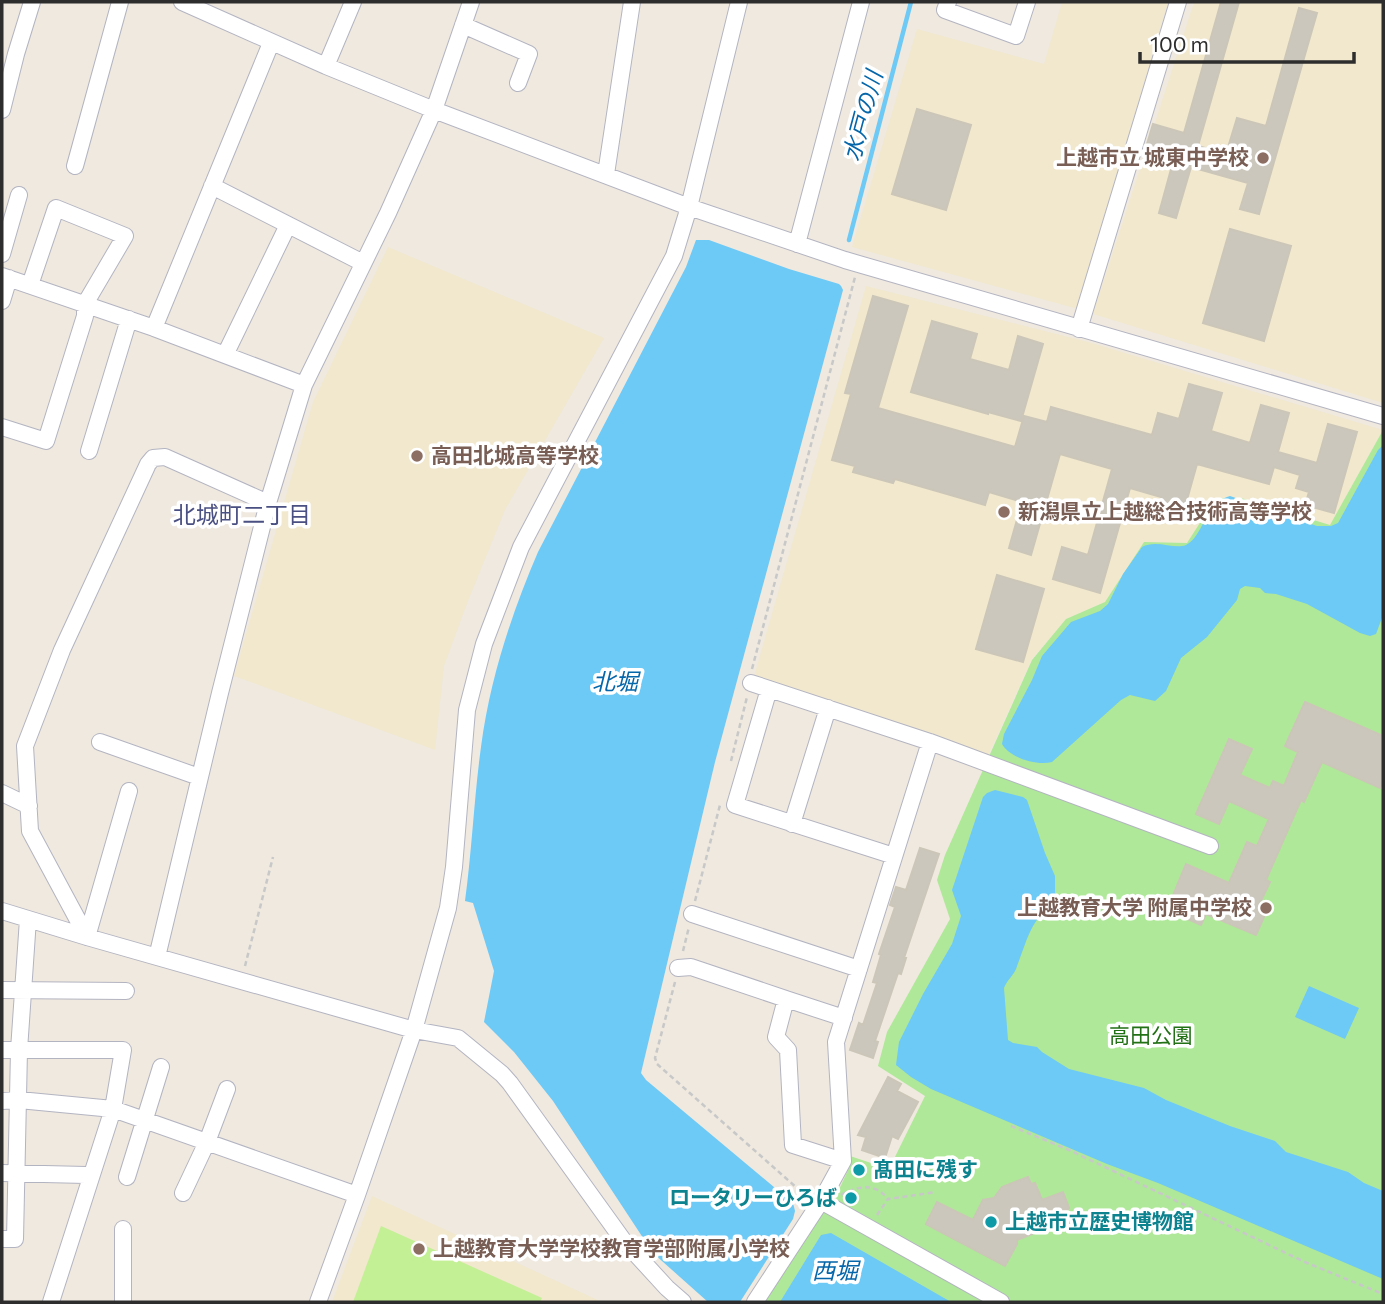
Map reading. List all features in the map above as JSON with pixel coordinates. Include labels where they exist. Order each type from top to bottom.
[{"type":"street","points":[[2,110],[9,51],[32,2]]},
{"type":"street","points":[[75,166],[120,2]]},
{"type":"street","points":[[182,2],[271,43],[434,110],[689,207],[845,260],[1383,416]]},
{"type":"street","points":[[326,66],[353,2]]},
{"type":"street","points":[[157,957],[268,503],[303,385],[434,110],[471,2]]},
{"type":"street","points":[[606,174],[632,2]]},
{"type":"street","points":[[318,1302],[414,1030],[448,908],[467,710],[484,643],[521,547],[674,256],[689,207],[738,2]]},
{"type":"street","points":[[797,244],[861,2]]},
{"type":"street","points":[[948,2],[945,10],[1016,36],[1027,2]]},
{"type":"street","points":[[1079,329],[1178,2]]},
{"type":"street","points":[[463,25],[529,54],[518,83]]},
{"type":"street","points":[[155,328],[271,43]]},
{"type":"street","points":[[212,186],[363,263]]},
{"type":"street","points":[[2,254],[19,195]]},
{"type":"street","points":[[2,427],[46,441],[85,316],[85,304],[125,236],[56,208],[30,285]]},
{"type":"street","points":[[225,355],[288,225]]},
{"type":"street","points":[[2,301],[5,277],[155,328],[303,385]]},
{"type":"street","points":[[89,452],[129,320]]},
{"type":"street","points":[[87,937],[30,831],[25,746],[62,650],[153,458],[165,457],[268,503]]},
{"type":"street","points":[[751,683],[930,742],[1210,846]]},
{"type":"street","points":[[769,689],[735,805],[894,856]]},
{"type":"street","points":[[792,824],[828,708]]},
{"type":"street","points":[[100,742],[200,777]]},
{"type":"street","points":[[755,1302],[829,1200],[843,1161],[836,1047],[930,742]]},
{"type":"street","points":[[87,937],[129,791]]},
{"type":"street","points":[[2,793],[29,806]]},
{"type":"street","points":[[2,911],[414,1030],[458,1038],[502,1074],[622,1240],[683,1302]]},
{"type":"street","points":[[692,914],[859,968]]},
{"type":"street","points":[[2,1239],[15,1239],[9,1173],[19,1100],[19,1050],[28,919]]},
{"type":"street","points":[[678,968],[691,967],[844,1018]]},
{"type":"street","points":[[2,990],[126,991]]},
{"type":"street","points":[[786,999],[776,1037],[788,1050],[793,1145],[843,1161]]},
{"type":"street","points":[[2,1050],[123,1049],[113,1109],[51,1302]]},
{"type":"street","points":[[127,1177],[161,1067]]},
{"type":"street","points":[[183,1193],[207,1142],[227,1089]]},
{"type":"street","points":[[2,1101],[19,1100],[113,1109],[357,1195]]},
{"type":"street","points":[[9,1173],[86,1175]]},
{"type":"street","points":[[829,1200],[1001,1302]]},
{"type":"street","points":[[123,1228],[123,1302]]},
{"type":"path","points":[[751,683],[752,669],[855,277]]},
{"type":"path","points":[[241,980],[273,857]]},
{"type":"path","points":[[1011,1126],[1069,1150],[1307,1263],[1383,1294]]},
{"type":"path","points":[[829,1200],[860,1186],[882,1192],[888,1199]]},
{"type":"path","points":[[873,1221],[888,1199],[936,1192]]},
{"type":"shaded area","points":[[1062,2],[1168,2],[1078,309],[852,247],[917,29],[1044,64]]},
{"type":"shaded area","name":"上越市立 城東中学校","points":[[1194,2],[1383,2],[1383,403],[1093,314]]},
{"type":"shaded area","name":"高田北城高等学校","points":[[388,247],[604,338],[505,510],[444,666],[435,750],[234,676],[313,402]]},
{"type":"shaded area","name":"新潟県立上越総合技術高等学校","points":[[866,286],[1088,342],[1383,430],[1330,525],[1241,499],[1186,543],[1144,542],[1105,602],[1066,619],[1032,659],[988,756],[753,680]]},
{"type":"shaded area","name":"上越教育大学学校教育学部附属小学校","points":[[372,1196],[602,1302],[332,1302]]},
{"type":"green space","name":"高田公園","points":[[1383,430],[1383,1302],[763,1302],[815,1219],[835,1198],[850,1166],[850,1156],[889,1169],[925,1096],[878,1066],[887,1032],[950,919],[937,880],[945,855],[1032,660],[1066,619],[1105,602],[1144,542],[1187,543],[1216,498],[1241,498],[1330,525]]},
{"type":"green space","points":[[381,1226],[542,1298],[540,1302],[353,1302]]},
{"type":"water","name":"北堀","points":[[696,240],[709,240],[839,284],[843,290],[715,762],[641,1073],[793,1203],[793,1219],[740,1302],[708,1302],[653,1253],[553,1101],[514,1052],[484,1022],[494,971],[473,903],[465,901],[485,722],[510,623],[538,552],[686,267]]},
{"type":"water","points":[[1383,445],[1383,615],[1376,634],[1370,636],[1360,633],[1307,604],[1265,593],[1260,588],[1245,586],[1240,589],[1237,600],[1207,637],[1181,658],[1166,691],[1155,701],[1130,695],[1121,700],[1052,762],[1024,760],[1002,744],[1004,734],[1042,656],[1071,622],[1100,611],[1108,604],[1123,574],[1142,547],[1154,544],[1186,545],[1197,535],[1215,505],[1230,496],[1317,526],[1331,526],[1338,523]]},
{"type":"water","points":[[995,790],[1027,800],[1055,876],[1055,900],[1034,924],[1016,969],[1004,988],[1008,1040],[1037,1047],[1069,1069],[1144,1088],[1230,1126],[1275,1141],[1286,1152],[1348,1172],[1383,1191],[1383,1279],[931,1089],[896,1065],[899,1042],[952,944],[961,916],[952,890],[983,797]]},
{"type":"water","points":[[1309,986],[1359,1008],[1345,1039],[1295,1017]]},
{"type":"water","name":"西堀","points":[[831,1233],[951,1302],[780,1302],[821,1235]]},
{"type":"building","points":[[1221,2],[1239,2],[1198,146],[1226,154],[1237,118],[1266,126],[1299,8],[1317,13],[1259,214],[1240,209],[1248,183],[1191,167],[1176,218],[1159,213],[1173,162],[1144,154],[1153,124],[1184,133]]},
{"type":"building","points":[[917,109],[971,125],[946,210],[892,194]]},
{"type":"building","points":[[1230,229],[1291,246],[1264,341],[1203,323]]},
{"type":"building","points":[[873,296],[908,306],[878,408],[1015,447],[1024,416],[1047,422],[1051,407],[1152,435],[1158,413],[1179,419],[1189,384],[1222,393],[1211,431],[1250,443],[1261,405],[1289,413],[1278,452],[1317,463],[1328,424],[1357,432],[1334,513],[1305,505],[1309,492],[1296,488],[1300,475],[1274,467],[1269,484],[1197,464],[1181,521],[1156,514],[1161,497],[1130,488],[1100,593],[1053,579],[1062,547],[1088,555],[1112,469],[1060,454],[1031,555],[1009,548],[1022,502],[989,492],[985,505],[895,479],[893,483],[853,472],[855,466],[832,460],[851,394],[845,393]]},
{"type":"building","points":[[932,321],[977,334],[970,359],[1009,370],[1018,336],[1043,344],[1021,421],[911,392]]},
{"type":"building","points":[[997,575],[1044,589],[1023,662],[976,649]]},
{"type":"building","points":[[1305,702],[1383,736],[1383,781],[1380,788],[1322,762],[1304,802],[1301,800],[1266,880],[1270,882],[1260,903],[1264,917],[1256,935],[1206,914],[1201,925],[1167,910],[1186,864],[1229,883],[1247,842],[1257,846],[1269,819],[1229,801],[1219,824],[1196,814],[1229,739],[1252,749],[1240,775],[1270,788],[1273,781],[1284,786],[1298,752],[1285,746]]},
{"type":"building","points":[[920,848],[939,854],[901,974],[898,973],[875,1041],[878,1042],[873,1058],[850,1050],[859,1023],[863,1025],[877,983],[873,982],[881,955],[879,954],[895,907],[890,905],[896,887],[906,890]]},
{"type":"building","points":[[888,1077],[901,1084],[897,1091],[918,1102],[898,1139],[892,1136],[885,1158],[862,1150],[866,1137],[858,1135]]},
{"type":"building","name":"上越市立歴史博物館","points":[[1028,1177],[1031,1184],[1035,1183],[1042,1200],[1063,1192],[1069,1208],[1052,1226],[1017,1240],[1005,1266],[926,1224],[937,1202],[973,1220],[983,1200],[994,1198],[1002,1187]]},
{"type":"waterway","name":"水戸の川","points":[[849,240],[911,2]]},
{"type":"place","name":"上越市立 城東中学校","points":[[1263,158]]},
{"type":"place","name":"高田北城高等学校","points":[[417,456]]},
{"type":"place","name":"新潟県立上越総合技術高等学校","points":[[1004,512]]},
{"type":"place","name":"上越教育大学 附属中学校","points":[[1266,908]]},
{"type":"place","name":"髙田に残す","points":[[859,1170]]},
{"type":"place","name":"ロータリーひろば","points":[[851,1198]]},
{"type":"place","name":"上越市立歴史博物館","points":[[991,1222]]},
{"type":"place","name":"上越教育大学学校教育学部附属小学校","points":[[419,1249]]},
{"type":"district","name":"北城町二丁目","points":[[242,515]]}]
